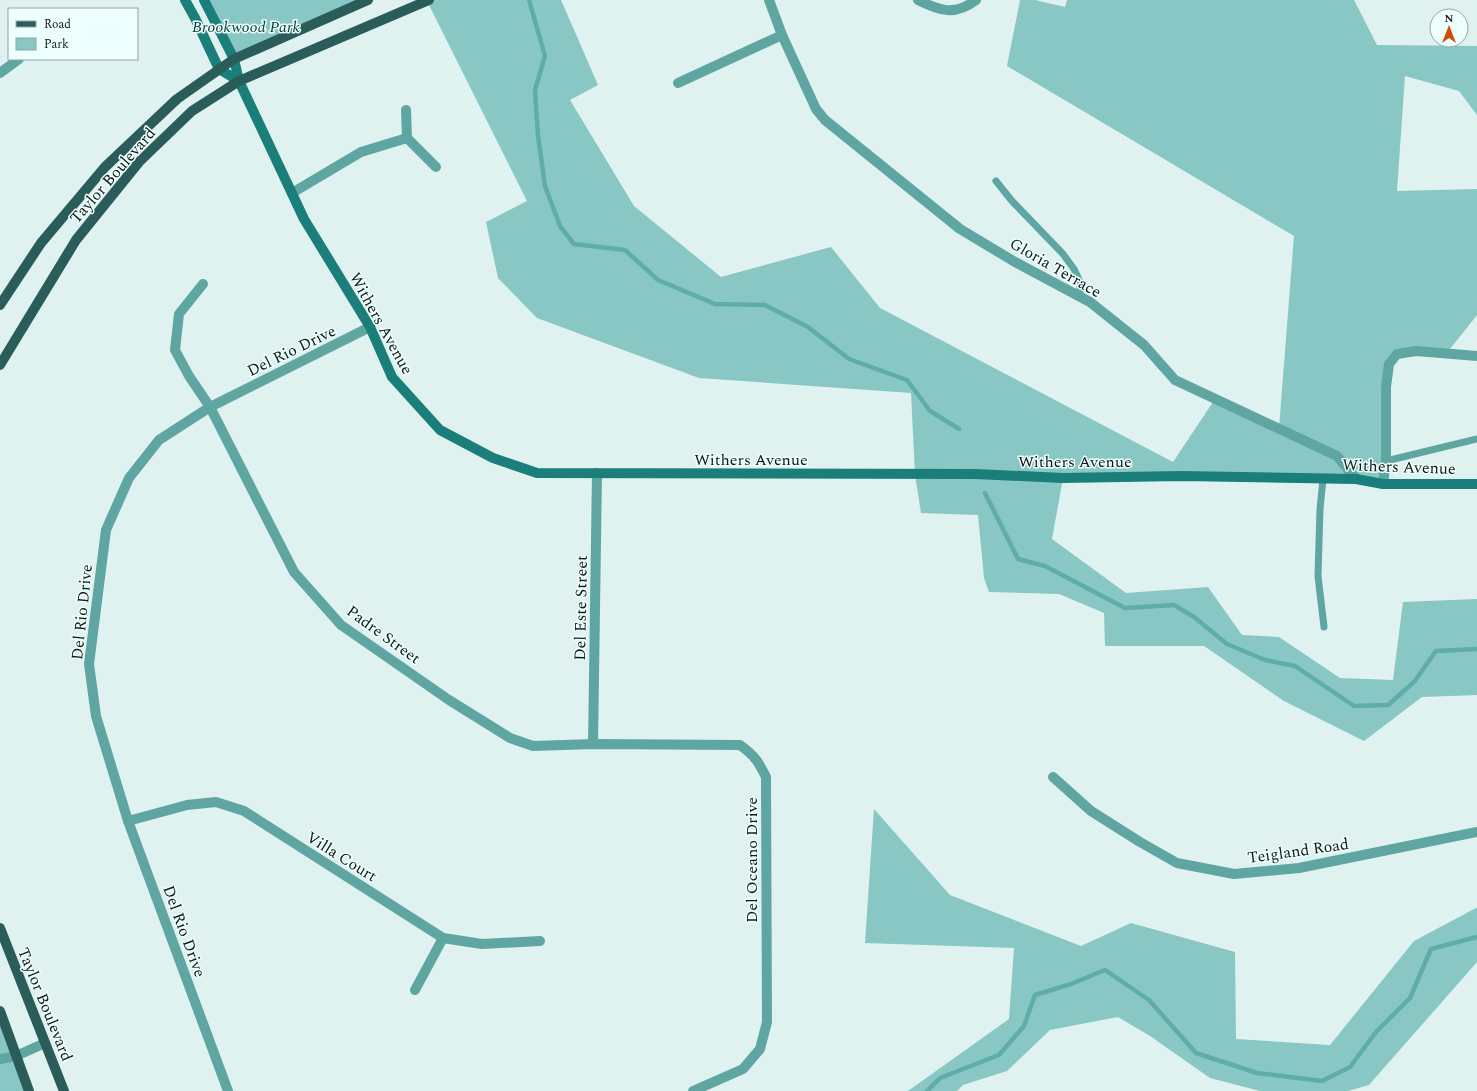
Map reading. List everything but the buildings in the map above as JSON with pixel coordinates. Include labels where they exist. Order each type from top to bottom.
[{"type":"main road","name":"Taylor Boulevard","points":[[0,305],[41,243],[105,167],[177,99],[234,59],[368,0]]},
{"type":"main road","name":"Taylor Boulevard","points":[[0,365],[76,240],[139,162],[192,111],[239,81],[429,0]]},
{"type":"main road","name":"Taylor Boulevard","points":[[0,928],[64,1091]]},
{"type":"main road","points":[[0,1011],[29,1091]]},
{"type":"street","points":[[185,0],[219,69],[239,81]]},
{"type":"street","name":"Withers Avenue","points":[[204,0],[234,59],[239,81],[304,219],[370,328],[392,377],[440,430],[493,458],[537,473],[974,474],[1063,478],[1181,476],[1356,479],[1383,484],[1477,484]]},
{"type":"street","name":"Gloria Terrace","points":[[769,0],[782,35],[816,109],[825,120],[960,229],[1015,262],[1090,302],[1144,345],[1175,380],[1337,456],[1356,479]]},
{"type":"street","points":[[918,0],[932,7],[949,11],[966,7],[976,0]]},
{"type":"street","points":[[678,83],[782,35]]},
{"type":"street","points":[[0,73],[18,60]]},
{"type":"street","points":[[406,110],[407,138],[436,167]]},
{"type":"street","points":[[292,193],[361,152],[407,138]]},
{"type":"street","name":"Padre Street","points":[[203,284],[179,314],[175,350],[189,376],[210,407],[294,572],[341,625],[449,700],[510,738],[533,746],[594,744]]},
{"type":"street","name":"Del Rio Drive","points":[[228,1091],[128,821],[96,716],[89,664],[106,530],[130,478],[159,440],[210,407],[370,328]]},
{"type":"street","points":[[1383,484],[1386,461],[1386,387],[1389,364],[1397,354],[1416,351],[1477,356]]},
{"type":"street","name":"Del Este Street","points":[[594,744],[597,473]]},
{"type":"street","name":"Del Oceano Drive","points":[[594,744],[740,745],[754,756],[766,777],[767,1022],[760,1048],[743,1069],[692,1091]]},
{"type":"street","name":"Teigland Road","points":[[1053,777],[1091,811],[1177,863],[1234,874],[1299,868],[1477,832]]},
{"type":"street","name":"Villa Court","points":[[128,821],[187,805],[216,802],[244,811],[443,938],[482,944],[540,941]]},
{"type":"street","points":[[415,990],[443,938]]},
{"type":"street","points":[[0,1059],[16,1056],[45,1043]]},
{"type":"lane","points":[[996,181],[1012,201],[1063,254],[1074,269],[1080,282],[1080,296]]},
{"type":"lane","points":[[1386,461],[1477,439]]},
{"type":"lane","points":[[1323,479],[1320,509],[1318,576],[1324,626]]},
{"type":"green space","name":"Brookwood Park","points":[[204,0],[368,0],[234,59]]},
{"type":"green space","points":[[561,0],[598,85],[570,100],[634,206],[721,277],[831,247],[880,308],[1173,462],[1215,399],[1279,428],[1294,236],[1007,66],[1020,0],[1035,0],[1065,7],[1067,0],[1354,0],[1377,45],[1429,46],[1429,48],[1469,48],[1469,46],[1477,46],[1477,115],[1459,91],[1405,76],[1397,191],[1477,189],[1477,315],[1446,354],[1397,354],[1389,364],[1383,484],[1063,478],[1052,539],[1126,593],[1208,587],[1242,635],[1279,637],[1340,678],[1393,680],[1403,602],[1477,599],[1477,695],[1422,697],[1364,741],[1284,701],[1204,646],[1105,646],[1104,613],[1059,594],[989,592],[984,578],[978,515],[921,513],[915,475],[911,393],[699,378],[537,318],[498,278],[486,222],[527,201],[427,1]]},
{"type":"green space","points":[[874,809],[950,895],[1081,946],[1131,923],[1235,952],[1236,1039],[1330,1045],[1414,941],[1476,908],[1477,962],[1369,1085],[1348,1091],[1260,1091],[1210,1078],[1150,1036],[1118,1017],[1050,1030],[1007,1071],[963,1085],[957,1091],[908,1091],[1009,1019],[1014,948],[865,943]]},
{"type":"green space","points":[[0,1011],[29,1091],[0,1091]]},
{"type":"waterway","points":[[529,0],[545,56],[535,90],[538,136],[545,186],[560,226],[574,244],[625,250],[658,280],[715,304],[765,305],[808,327],[849,359],[907,380],[930,411],[959,429]]},
{"type":"waterway","points":[[985,493],[1018,559],[1045,566],[1125,608],[1174,605],[1194,617],[1227,644],[1265,660],[1295,666],[1354,706],[1388,705],[1414,682],[1436,651],[1477,649]]},
{"type":"waterway","points":[[927,1091],[940,1078],[999,1055],[1024,1026],[1035,995],[1071,984],[1105,970],[1149,1000],[1196,1053],[1257,1073],[1322,1081],[1350,1067],[1376,1032],[1410,998],[1431,949],[1477,937]]}]
